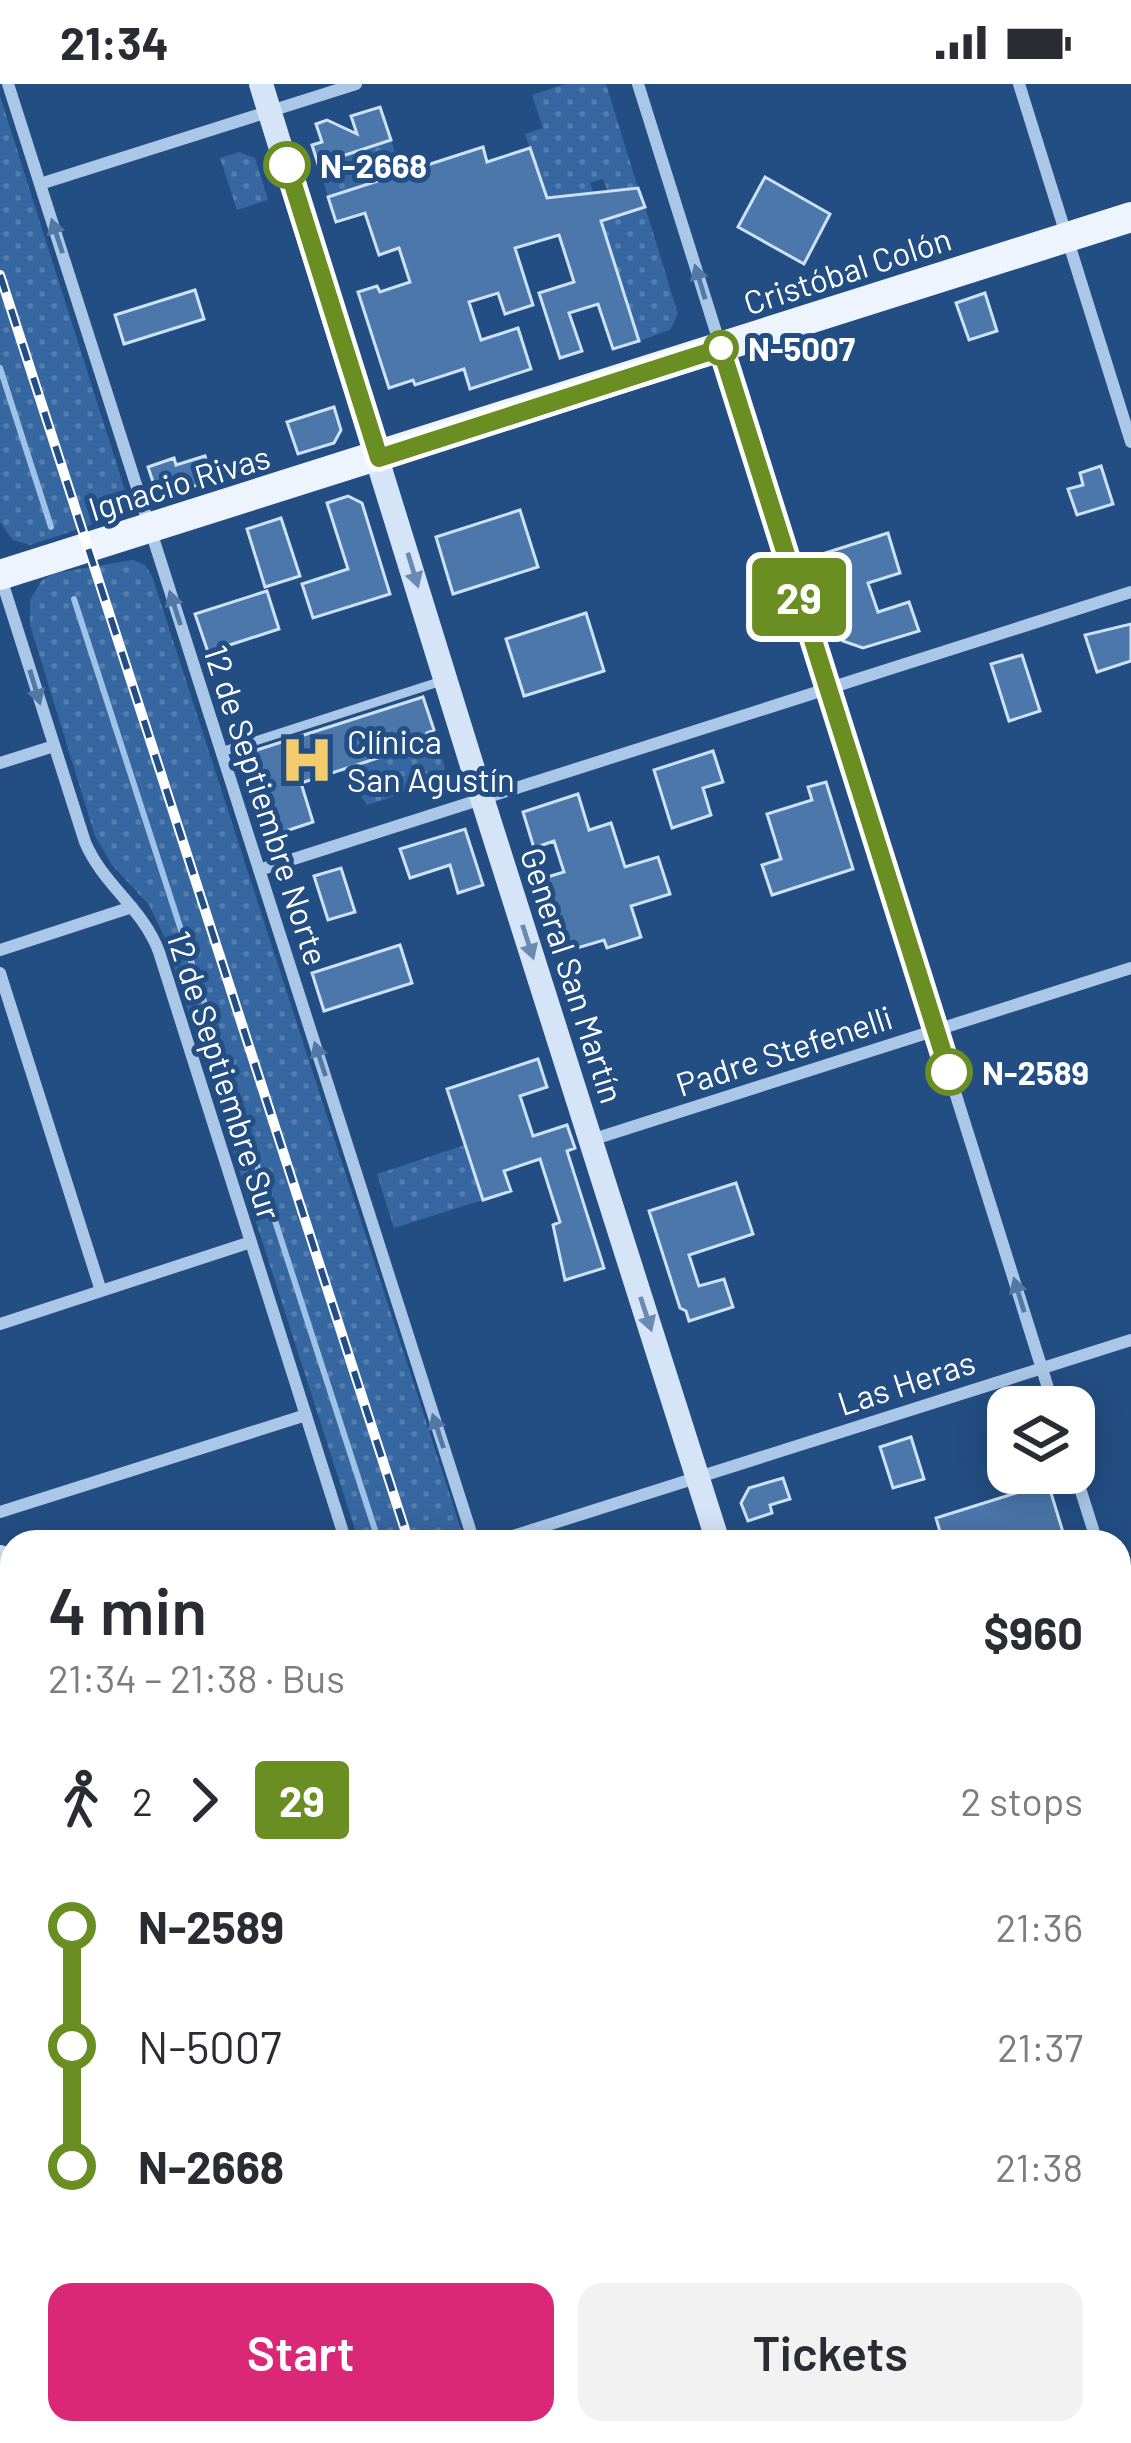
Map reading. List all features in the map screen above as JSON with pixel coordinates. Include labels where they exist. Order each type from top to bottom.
[{"type":"main road","name":"General San Martín","points":[[261,84],[714,1530]]},
{"type":"main road","name":"Cristóbal Colón","points":[[379,458],[1131,218]]},
{"type":"main road","name":"Ignacio Rivas","points":[[0,575],[379,458]]},
{"type":"street","name":"12 de Septiembre Norte","points":[[8,84],[470,1530]]},
{"type":"street","points":[[40,184],[356,84]]},
{"type":"street","points":[[638,84],[1048,1386]]},
{"type":"street","points":[[1019,84],[1131,442]]},
{"type":"street","name":"12 de Septiembre Sur","points":[[0,575],[91,856],[106,881],[148,927],[159,952],[342,1530]]},
{"type":"street","points":[[259,870],[1131,592]]},
{"type":"street","points":[[0,763],[54,746]]},
{"type":"street","points":[[0,950],[132,907]]},
{"type":"street","name":"Padre Stefenelli","points":[[591,1140],[1131,968]]},
{"type":"street","points":[[0,973],[101,1291]]},
{"type":"street","points":[[0,1324],[251,1242]]},
{"type":"street","name":"Las Heras","points":[[531,1530],[1131,1340]]},
{"type":"street","points":[[0,1512],[306,1414]]},
{"type":"street","points":[[1082,1494],[1093,1530]]},
{"type":"lane","points":[[221,752],[446,680]]},
{"type":"shaded area","points":[[565,84],[606,84],[638,188],[608,192],[603,179],[590,183],[594,194],[547,198],[525,134],[543,128],[532,95]]},
{"type":"shaded area","points":[[0,96],[128,500],[115,517],[30,545],[13,540],[0,522]]},
{"type":"shaded area","points":[[391,140],[402,174],[328,197],[318,164]]},
{"type":"shaded area","points":[[239,152],[255,158],[268,200],[237,210],[220,158]]},
{"type":"shaded area","points":[[645,207],[678,314],[670,330],[639,341],[601,221]]},
{"type":"shaded area","points":[[133,560],[145,565],[152,576],[461,1530],[355,1530],[164,936],[149,905],[112,865],[95,836],[30,625],[30,600],[42,580],[56,573]]},
{"type":"shaded area","points":[[434,731],[445,768],[437,783],[367,805],[342,770],[429,742],[427,733]]},
{"type":"shaded area","points":[[465,1145],[483,1200],[394,1228],[377,1174]]},
{"type":"building","points":[[380,107],[391,140],[318,164],[312,145],[322,142],[316,124],[327,120],[357,134],[351,116]]},
{"type":"building","points":[[483,147],[487,162],[530,148],[547,198],[638,188],[645,207],[601,221],[639,341],[613,349],[598,304],[569,313],[582,351],[560,358],[539,293],[574,282],[559,235],[515,248],[533,305],[505,314],[498,293],[469,302],[481,340],[518,328],[531,369],[470,389],[464,369],[389,388],[358,292],[377,286],[380,292],[410,282],[399,248],[379,255],[365,213],[336,222],[328,197]]},
{"type":"building","points":[[765,177],[830,214],[804,264],[738,227]]},
{"type":"building","points":[[195,290],[204,319],[124,344],[115,315]]},
{"type":"building","points":[[985,293],[997,331],[969,340],[956,303]]},
{"type":"building","points":[[334,407],[341,430],[334,443],[298,454],[287,422]]},
{"type":"building","points":[[205,456],[213,482],[157,494],[148,467],[174,458],[176,465]]},
{"type":"building","points":[[1101,466],[1113,504],[1077,515],[1068,489],[1083,485],[1080,473]]},
{"type":"building","points":[[348,496],[362,503],[390,594],[313,618],[302,584],[348,569],[327,503]]},
{"type":"building","points":[[520,510],[538,567],[453,594],[436,537]]},
{"type":"building","points":[[281,518],[300,576],[265,587],[247,529]]},
{"type":"building","points":[[888,533],[900,573],[868,583],[878,612],[909,602],[919,631],[863,648],[843,641],[816,556]]},
{"type":"building","points":[[267,591],[279,629],[208,652],[195,614]]},
{"type":"building","points":[[586,613],[604,671],[524,696],[506,639]]},
{"type":"building","points":[[1131,624],[1131,661],[1097,672],[1085,635]]},
{"type":"building","points":[[1022,655],[1040,711],[1009,721],[991,664]]},
{"type":"building","name":"Clínica San Agustín","points":[[423,697],[434,730],[427,733],[430,741],[301,783],[313,822],[268,837],[241,755]]},
{"type":"building","points":[[713,751],[723,782],[703,788],[711,815],[672,828],[654,770]]},
{"type":"building","points":[[826,782],[853,869],[772,895],[762,865],[781,859],[767,814],[812,800],[808,787]]},
{"type":"building","points":[[578,794],[589,830],[611,823],[625,867],[658,857],[670,894],[631,906],[641,937],[607,948],[604,940],[567,951],[544,878],[564,872],[554,841],[534,848],[523,812]]},
{"type":"building","points":[[465,829],[483,885],[458,893],[450,865],[410,878],[400,849]]},
{"type":"building","points":[[341,868],[355,912],[328,920],[314,876]]},
{"type":"building","points":[[400,945],[412,983],[324,1011],[312,973]]},
{"type":"building","points":[[538,1059],[547,1087],[520,1096],[533,1136],[567,1125],[575,1148],[567,1151],[604,1268],[565,1280],[553,1225],[560,1222],[540,1159],[504,1171],[511,1191],[483,1200],[447,1089]]},
{"type":"building","points":[[736,1183],[753,1234],[689,1255],[699,1286],[724,1279],[733,1307],[689,1321],[680,1308],[649,1211]]},
{"type":"building","points":[[911,1437],[924,1479],[893,1488],[880,1447]]},
{"type":"building","points":[[783,1478],[790,1499],[770,1505],[772,1513],[748,1521],[741,1503],[749,1488]]},
{"type":"building","points":[[1013,1494],[1051,1494],[1062,1530],[940,1530],[936,1518]]},
{"type":"waterway","points":[[0,368],[51,527]]},
{"type":"waterway","points":[[74,599],[375,1530]]},
{"type":"railway","points":[[0,275],[405,1530]]},
{"type":"bus line","name":"29","points":[[287,165],[379,458],[721,348],[949,1072]]},
{"type":"place","name":"N-2668","points":[[287,165]]},
{"type":"place","name":"N-5007","points":[[721,348]]},
{"type":"place","name":"Clínica San Agustín","points":[[307,760]]},
{"type":"place","name":"N-2589","points":[[949,1072]]}]
